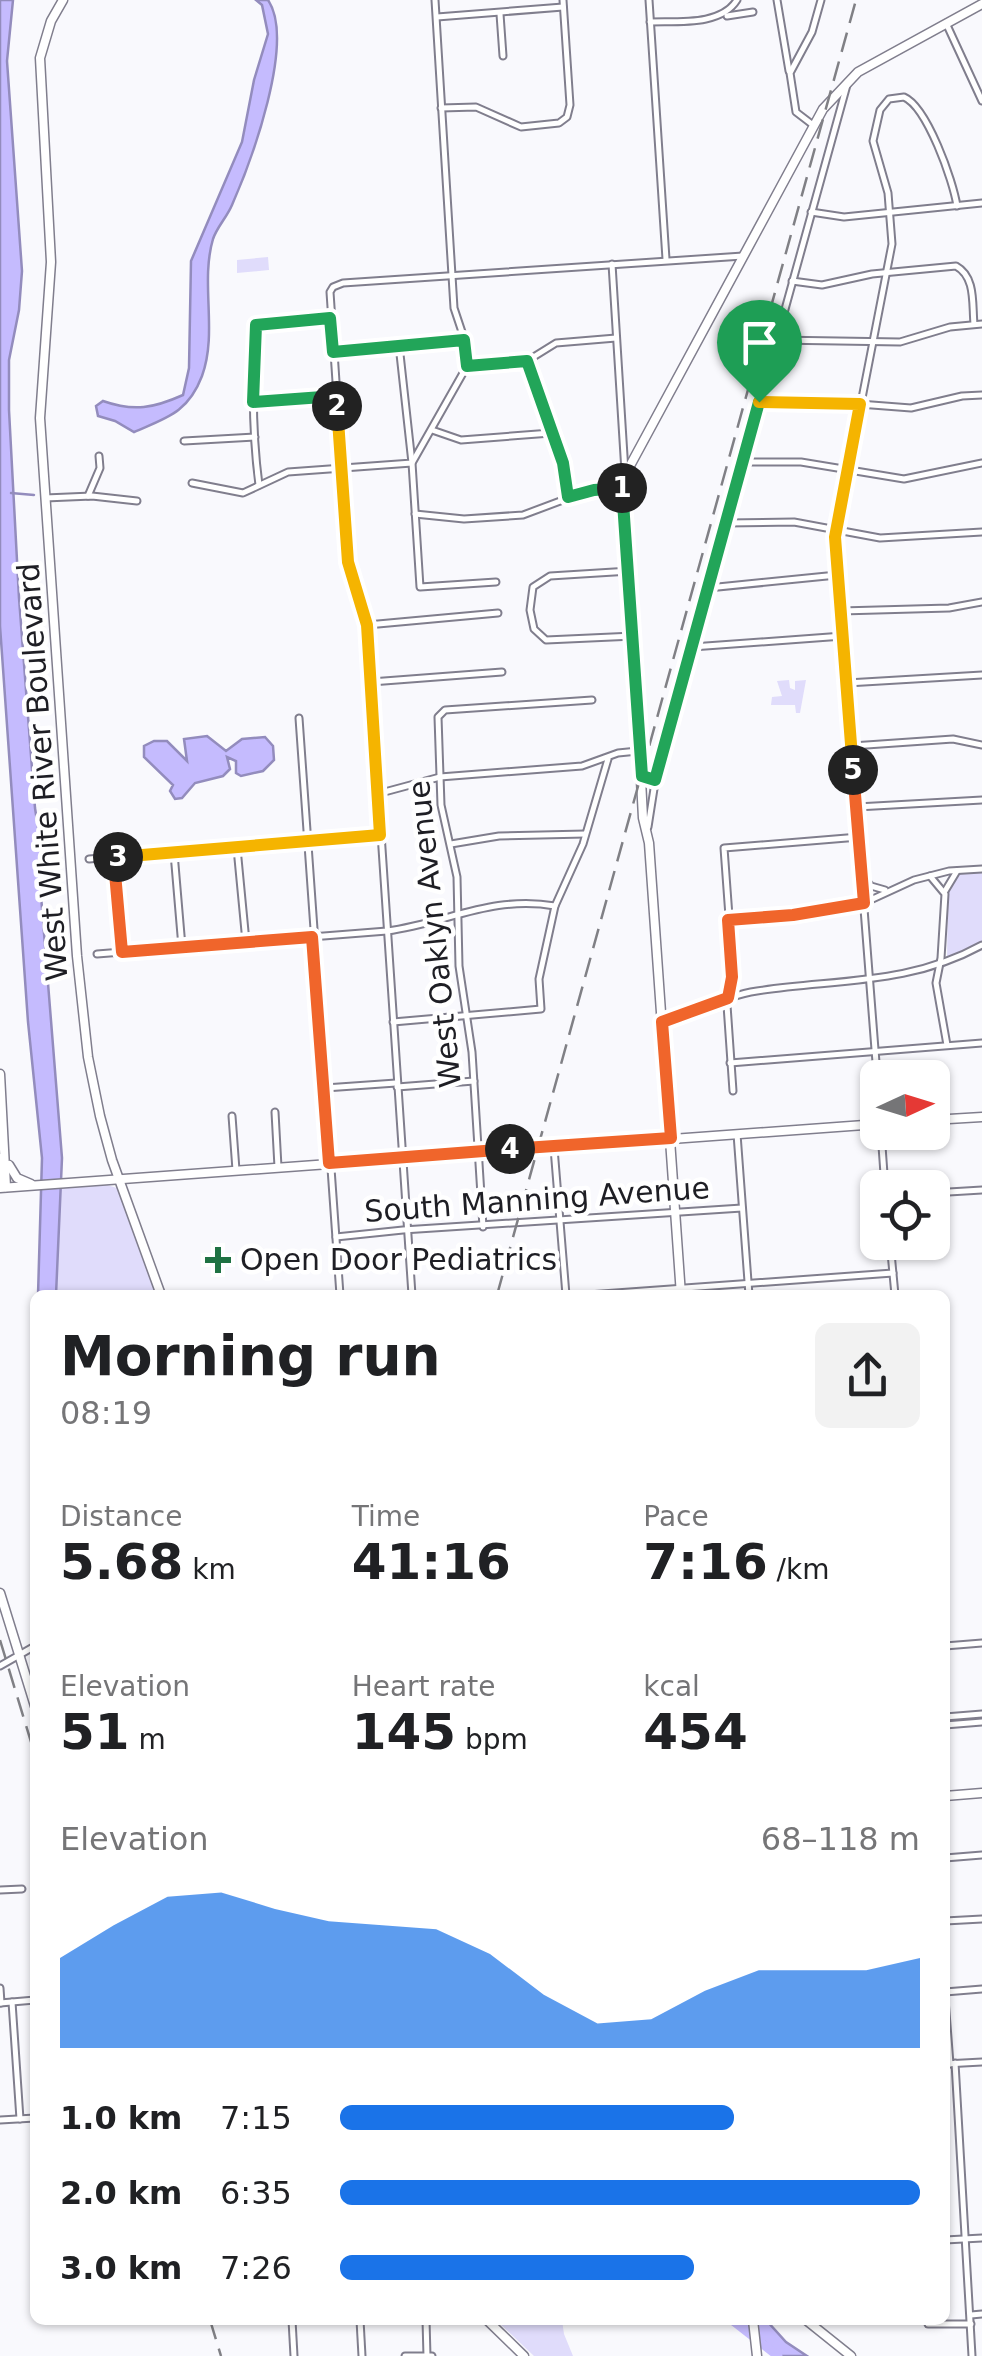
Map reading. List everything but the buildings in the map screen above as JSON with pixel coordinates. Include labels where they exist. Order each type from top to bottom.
[{"type":"main road","name":"West White River Boulevard","points":[[63,0],[51,21],[40,58],[52,262],[40,418],[84,1024],[100,1116],[159,1290]]},
{"type":"main road","points":[[681,1290],[648,830],[643,818],[625,475],[814,124],[847,84],[866,68],[982,4]]},
{"type":"main road","points":[[642,776],[655,780]]},
{"type":"main road","points":[[0,1074],[3,1188],[860,1125]]},
{"type":"main road","points":[[950,1119],[982,1117]]},
{"type":"main road","points":[[3,1158],[13,1175],[25,1184]]},
{"type":"main road","points":[[0,1592],[30,1690]]},
{"type":"main road","points":[[950,1796],[982,1793]]},
{"type":"main road","points":[[492,2325],[524,2356]]},
{"type":"main road","points":[[754,2325],[756,2356]]},
{"type":"main road","points":[[812,2325],[851,2356]]},
{"type":"street","points":[[412,463],[467,366],[455,314],[435,0]]},
{"type":"street","points":[[649,0],[666,259]]},
{"type":"street","points":[[719,16],[737,0]]},
{"type":"street","points":[[777,0],[796,112],[814,124]]},
{"type":"street","points":[[790,73],[812,32],[821,0]]},
{"type":"street","points":[[436,17],[563,4],[568,113],[556,124],[521,127],[476,107],[442,108]]},
{"type":"street","points":[[500,12],[503,56]]},
{"type":"street","points":[[650,22],[752,12]]},
{"type":"street","points":[[946,24],[982,101]]},
{"type":"street","points":[[648,830],[655,780],[847,84]]},
{"type":"street","points":[[876,1060],[835,530],[892,240],[888,193],[875,156],[874,135],[882,107],[896,96],[909,98],[918,106],[950,178],[956,206]]},
{"type":"street","points":[[812,212],[839,217],[982,203]]},
{"type":"street","points":[[412,1290],[367,625],[349,565],[330,318],[332,289],[344,283],[743,256]]},
{"type":"street","points":[[612,264],[625,475]]},
{"type":"street","points":[[792,281],[822,284],[948,265],[962,269],[970,282],[974,324]]},
{"type":"street","points":[[259,485],[253,402],[256,325],[330,318]]},
{"type":"street","points":[[776,340],[907,341],[950,327],[982,324]]},
{"type":"street","points":[[467,366],[527,361],[556,343],[616,338]]},
{"type":"street","points":[[333,352],[464,340]]},
{"type":"street","points":[[399,345],[420,587],[496,582]]},
{"type":"street","points":[[527,361],[563,463],[568,497]]},
{"type":"street","points":[[759,402],[911,408],[982,395]]},
{"type":"street","points":[[253,402],[336,396]]},
{"type":"street","points":[[432,430],[461,440],[552,432]]},
{"type":"street","points":[[184,440],[255,437]]},
{"type":"street","points":[[88,496],[100,468],[99,456]]},
{"type":"street","points":[[743,462],[802,462],[904,479],[982,463]]},
{"type":"street","points":[[192,483],[236,494],[254,490],[288,472],[412,463]]},
{"type":"street","points":[[415,514],[464,519],[524,514],[594,490],[624,488]]},
{"type":"street","points":[[45,498],[88,496],[137,501]]},
{"type":"street","points":[[726,523],[780,521],[880,538],[982,532]]},
{"type":"street","points":[[630,571],[550,576],[535,583],[530,610],[532,626],[549,641],[634,636]]},
{"type":"street","points":[[708,588],[837,575]]},
{"type":"street","points":[[841,611],[936,609],[982,602]]},
{"type":"street","points":[[367,625],[498,613]]},
{"type":"street","points":[[692,648],[843,636]]},
{"type":"street","points":[[371,682],[502,672]]},
{"type":"street","points":[[847,683],[982,675]]},
{"type":"street","name":"West Oaklyn Avenue","points":[[483,1226],[474,1081],[459,966],[460,914],[451,844],[443,817],[440,712],[592,700]]},
{"type":"street","points":[[299,718],[340,1290]]},
{"type":"street","points":[[852,746],[944,739],[982,745]]},
{"type":"street","points":[[378,794],[440,778],[582,766],[622,752],[642,751]]},
{"type":"street","points":[[393,1022],[541,1009],[540,979],[555,906],[585,834],[608,759]]},
{"type":"street","points":[[857,808],[982,800]]},
{"type":"street","points":[[451,844],[488,836],[585,834]]},
{"type":"street","points":[[89,859],[380,835]]},
{"type":"street","points":[[732,1092],[728,998],[732,977],[724,848],[859,838]]},
{"type":"street","points":[[237,848],[246,942]]},
{"type":"street","points":[[174,853],[182,948]]},
{"type":"street","points":[[115,859],[122,952]]},
{"type":"street","points":[[728,920],[864,903],[929,875],[982,868]]},
{"type":"street","points":[[947,1045],[937,992],[945,894],[950,877],[958,870]]},
{"type":"street","points":[[929,875],[945,894]]},
{"type":"street","points":[[862,876],[871,886],[888,890]]},
{"type":"street","points":[[97,954],[386,931],[524,901],[555,906]]},
{"type":"street","points":[[662,1022],[728,998],[780,988],[870,981],[939,966],[982,945]]},
{"type":"street","points":[[730,1062],[982,1043]]},
{"type":"street","points":[[324,1088],[474,1081]]},
{"type":"street","points":[[274,1112],[278,1167]]},
{"type":"street","points":[[232,1116],[236,1170]]},
{"type":"street","points":[[737,1134],[749,1290]]},
{"type":"street","points":[[554,1146],[566,1290]]},
{"type":"street","points":[[950,1192],[982,1190]]},
{"type":"street","name":"South Manning Avenue","points":[[335,1238],[742,1208]]},
{"type":"street","points":[[892,1260],[894,1290]]},
{"type":"street","points":[[698,1290],[893,1273]]},
{"type":"street","points":[[950,1646],[982,1643]]},
{"type":"street","points":[[4,1664],[30,1649]]},
{"type":"street","points":[[950,1717],[982,1714]]},
{"type":"street","points":[[950,1725],[982,1722]]},
{"type":"street","points":[[950,1858],[982,1855]]},
{"type":"street","points":[[0,1890],[22,1889]]},
{"type":"street","points":[[950,1922],[982,1919]]},
{"type":"street","points":[[0,1988],[0,2002],[30,2000]]},
{"type":"street","points":[[950,1995],[982,1989]]},
{"type":"street","points":[[12,2002],[20,2119]]},
{"type":"street","points":[[972,2356],[950,2064],[982,2062]]},
{"type":"street","points":[[0,2120],[30,2118]]},
{"type":"street","points":[[950,2240],[982,2238]]},
{"type":"street","points":[[971,2314],[982,2314]]},
{"type":"street","points":[[950,2324],[971,2324]]},
{"type":"street","points":[[292,2325],[294,2356]]},
{"type":"street","points":[[360,2325],[362,2356]]},
{"type":"street","points":[[405,2356],[429,2355],[426,2325]]},
{"type":"shaded area","points":[[0,0],[13,0],[7,61],[22,271],[9,360],[9,410],[19,598],[42,853],[40,883],[62,1158],[56,1290],[38,1290],[42,1158],[28,1022],[0,626]]},
{"type":"shaded area","points":[[256,0],[268,0],[275,19],[274,72],[250,161],[213,239],[209,256],[207,359],[196,388],[183,406],[134,432],[98,416],[96,406],[103,401],[144,407],[183,395],[189,368],[191,261],[242,142],[268,34],[262,5]]},
{"type":"shaded area","points":[[268,257],[269,270],[237,273],[237,260]]},
{"type":"shaded area","points":[[789,680],[790,688],[795,690],[795,681],[806,680],[800,713],[796,713],[795,705],[771,705],[772,697],[782,696],[777,681]]},
{"type":"shaded area","points":[[207,736],[226,751],[242,739],[265,737],[273,746],[274,760],[263,771],[241,776],[236,773],[236,761],[227,757],[230,769],[223,776],[195,783],[182,798],[175,799],[170,791],[173,785],[144,757],[144,746],[167,741],[187,761],[184,739]]},
{"type":"shaded area","points":[[982,870],[982,943],[947,960],[948,888],[959,873]]},
{"type":"shaded area","points":[[60,1188],[117,1188],[155,1290],[56,1290]]},
{"type":"shaded area","points":[[501,2325],[563,2325],[573,2356],[534,2356]]},
{"type":"shaded area","points":[[734,2325],[771,2325],[807,2356],[776,2356],[765,2342]]},
{"type":"waterway","points":[[11,493],[34,495]]},
{"type":"waterway","points":[[738,2325],[778,2356]]},
{"type":"railway","points":[[498,1290],[856,0]]},
{"type":"railway","points":[[0,1640],[30,1739]]},
{"type":"railway","points":[[212,2325],[221,2356]]},
{"type":"place","name":"Open Door Pediatrics","points":[[218,1260]]},
{"type":"route","points":[[330,318],[333,352],[464,340],[467,366],[527,361],[563,463],[568,497],[624,488],[642,776],[655,780],[759,402],[860,404],[835,537],[864,903],[793,915],[728,920],[732,977],[728,998],[662,1022],[671,1138],[329,1163],[312,937],[122,952],[114,862],[118,857],[380,835],[367,625],[348,562],[336,396],[253,402],[256,325],[330,318]]}]
